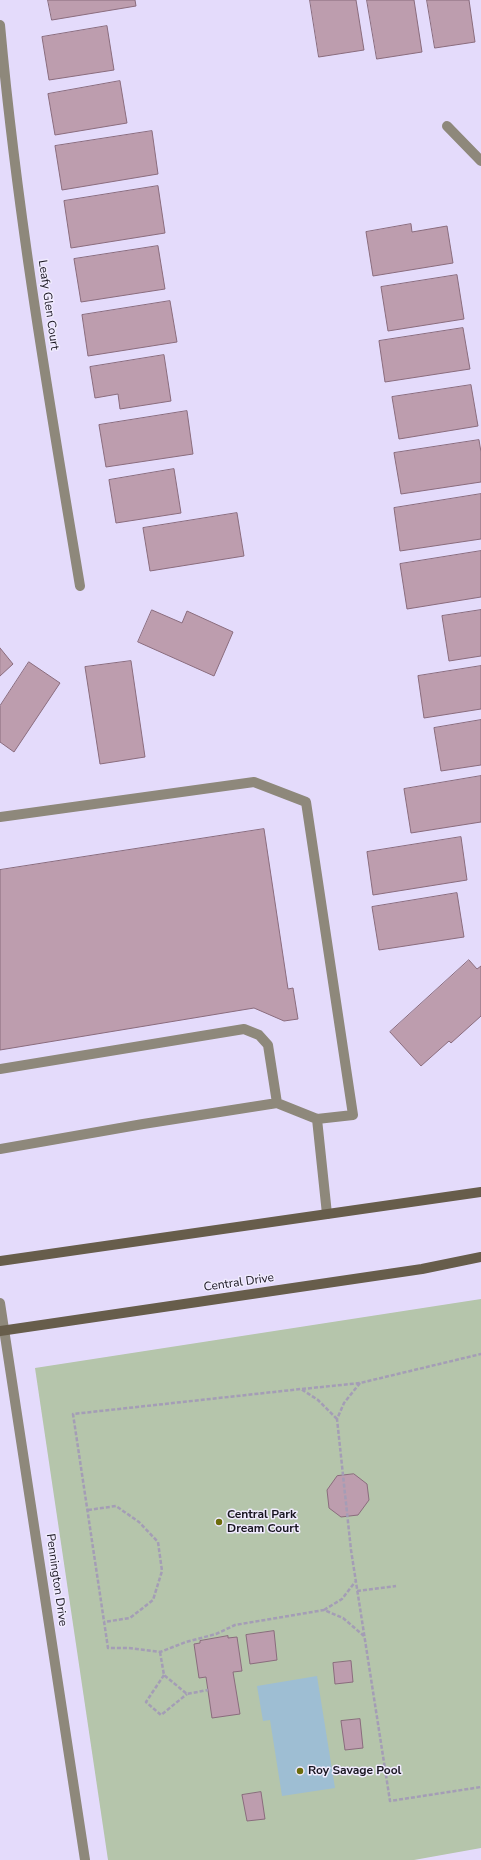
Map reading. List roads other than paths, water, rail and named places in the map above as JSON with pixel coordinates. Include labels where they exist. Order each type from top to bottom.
[{"type":"main road","points":[[0,1261],[481,1192]]},
{"type":"main road","name":"Central Drive","points":[[3,1331],[422,1269],[481,1257]]},
{"type":"street","name":"Leafy Glen Court","points":[[0,25],[5,80],[38,334],[80,586]]},
{"type":"street","points":[[448,126],[481,161]]},
{"type":"street","points":[[0,817],[254,782],[306,802],[353,1115],[317,1119],[277,1103],[143,1124],[0,1149]]},
{"type":"street","points":[[0,1069],[244,1029],[259,1035],[268,1045],[277,1103]]},
{"type":"street","points":[[317,1119],[327,1214]]},
{"type":"street","name":"Pennington Drive","points":[[0,1303],[3,1331],[85,1860]]},
{"type":"water","points":[[317,1676],[335,1788],[282,1796],[270,1720],[263,1721],[257,1686]]},
{"type":"place","name":"Central Park Dream Court","points":[[219,1522]]},
{"type":"place","name":"Roy Savage Pool","points":[[300,1771]]}]
